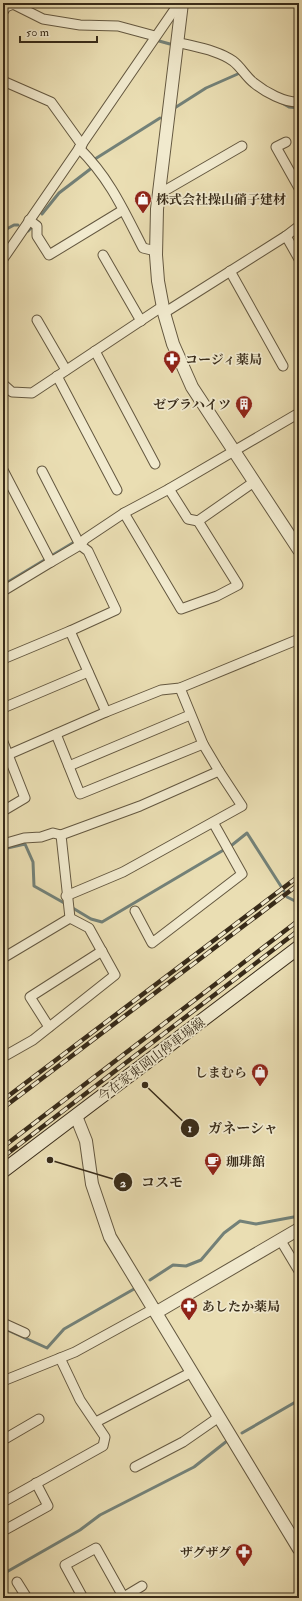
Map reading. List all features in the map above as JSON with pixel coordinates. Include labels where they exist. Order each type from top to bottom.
[{"type":"main road","name":"今在家東岡山停車場線","points":[[3,1171],[299,947]]},
{"type":"street","points":[[3,259],[178,3]]},
{"type":"street","points":[[182,3],[159,194],[156,251],[158,281],[164,310],[173,344],[192,386],[299,550]]},
{"type":"street","points":[[7,7],[19,6],[43,19],[80,25],[118,26],[155,36]]},
{"type":"street","points":[[177,42],[222,55],[233,61],[254,83],[283,99],[293,103],[299,102]]},
{"type":"street","points":[[3,81],[51,102],[80,146],[97,166],[110,185],[142,248],[156,251]]},
{"type":"street","points":[[286,142],[276,147],[299,188]]},
{"type":"street","points":[[159,194],[242,146]]},
{"type":"street","points":[[29,220],[37,226],[37,236],[49,255],[123,210]]},
{"type":"street","points":[[3,384],[12,392],[32,393],[141,321],[164,310],[230,271],[286,236],[299,226]]},
{"type":"street","points":[[286,236],[299,259]]},
{"type":"street","points":[[103,255],[141,321]]},
{"type":"street","points":[[230,271],[283,366]]},
{"type":"street","points":[[38,320],[66,370]]},
{"type":"street","points":[[95,351],[155,464]]},
{"type":"street","points":[[57,376],[117,490]]},
{"type":"street","points":[[3,591],[49,559],[75,549],[78,542],[124,513],[170,490],[299,413]]},
{"type":"street","points":[[3,470],[49,559]]},
{"type":"street","points":[[3,659],[116,610],[88,551],[78,542],[42,472]]},
{"type":"street","points":[[170,490],[188,519],[198,521],[254,482]]},
{"type":"street","points":[[124,513],[181,609],[217,596],[238,585],[198,521]]},
{"type":"street","points":[[70,631],[106,712]]},
{"type":"street","points":[[6,756],[106,712],[161,690],[180,688],[299,639]]},
{"type":"street","points":[[3,708],[88,672]]},
{"type":"street","points":[[67,902],[214,824],[242,806],[203,744],[180,688]]},
{"type":"street","points":[[69,766],[190,715]]},
{"type":"street","points":[[56,734],[80,794],[203,744]]},
{"type":"street","points":[[3,742],[6,756],[25,798],[3,812]]},
{"type":"street","points":[[3,844],[24,838],[41,837],[53,833],[61,835],[140,806],[219,771]]},
{"type":"street","points":[[135,911],[152,943],[242,874],[214,824]]},
{"type":"street","points":[[61,835],[67,902],[70,918]]},
{"type":"street","points":[[5,1052],[33,1040],[115,975],[89,928],[70,918]]},
{"type":"street","points":[[3,958],[70,918]]},
{"type":"street","points":[[49,1027],[30,996],[102,951]]},
{"type":"street","points":[[76,1116],[86,1142],[92,1184],[110,1237],[156,1310],[299,1548]]},
{"type":"street","points":[[3,1381],[60,1358],[156,1310],[281,1241],[299,1229]]},
{"type":"street","points":[[281,1241],[299,1271]]},
{"type":"street","points":[[3,1323],[25,1333]]},
{"type":"street","points":[[3,1502],[103,1446],[105,1437],[80,1400],[60,1358]]},
{"type":"street","points":[[96,1422],[192,1372]]},
{"type":"street","points":[[135,1467],[183,1442],[219,1417]]},
{"type":"street","points":[[3,1440],[39,1419]]},
{"type":"street","points":[[3,1531],[48,1506],[36,1484]]},
{"type":"street","points":[[83,1598],[65,1565],[96,1548],[123,1598],[142,1586]]},
{"type":"street","points":[[17,1582],[27,1598]]},
{"type":"waterway","points":[[159,41],[170,44]]},
{"type":"waterway","points":[[173,109],[206,88],[240,73]]},
{"type":"waterway","points":[[282,103],[289,107],[299,108]]},
{"type":"waterway","points":[[95,159],[160,118]]},
{"type":"waterway","points":[[42,214],[59,193],[93,167]]},
{"type":"waterway","points":[[3,231],[14,225],[18,225]]},
{"type":"waterway","points":[[28,231],[33,226]]},
{"type":"waterway","points":[[3,585],[76,541]]},
{"type":"waterway","points":[[71,907],[91,919],[102,922],[232,845],[247,833],[284,891]]},
{"type":"waterway","points":[[3,849],[25,844],[33,862],[34,886],[66,904]]},
{"type":"waterway","points":[[287,897],[299,903]]},
{"type":"waterway","points":[[150,1280],[173,1265],[186,1266],[201,1260],[224,1233],[240,1221],[256,1224],[299,1216]]},
{"type":"waterway","points":[[3,1328],[47,1348],[64,1329],[134,1289]]},
{"type":"waterway","points":[[242,1433],[299,1400]]},
{"type":"waterway","points":[[3,1574],[80,1530],[100,1515],[194,1467],[227,1441]]},
{"type":"railway","points":[[3,1100],[299,876]]},
{"type":"railway","points":[[3,1108],[299,884]]},
{"type":"railway","points":[[3,1147],[299,920]]},
{"type":"railway","points":[[3,1157],[299,930]]},
{"type":"place","name":"株式会社操山硝子建材","points":[[143,214]]},
{"type":"place","name":"コージィ薬局","points":[[172,374]]},
{"type":"place","name":"ゼブラハイツ","points":[[244,419]]},
{"type":"place","name":"ガネーシャ","points":[[145,1085]]},
{"type":"place","name":"しまむら","points":[[260,1087]]},
{"type":"place","name":"コスモ","points":[[50,1160]]},
{"type":"place","name":"珈琲館","points":[[213,1176]]},
{"type":"place","name":"あしたか薬局","points":[[189,1321]]},
{"type":"place","name":"ザグザグ","points":[[244,1567]]}]
